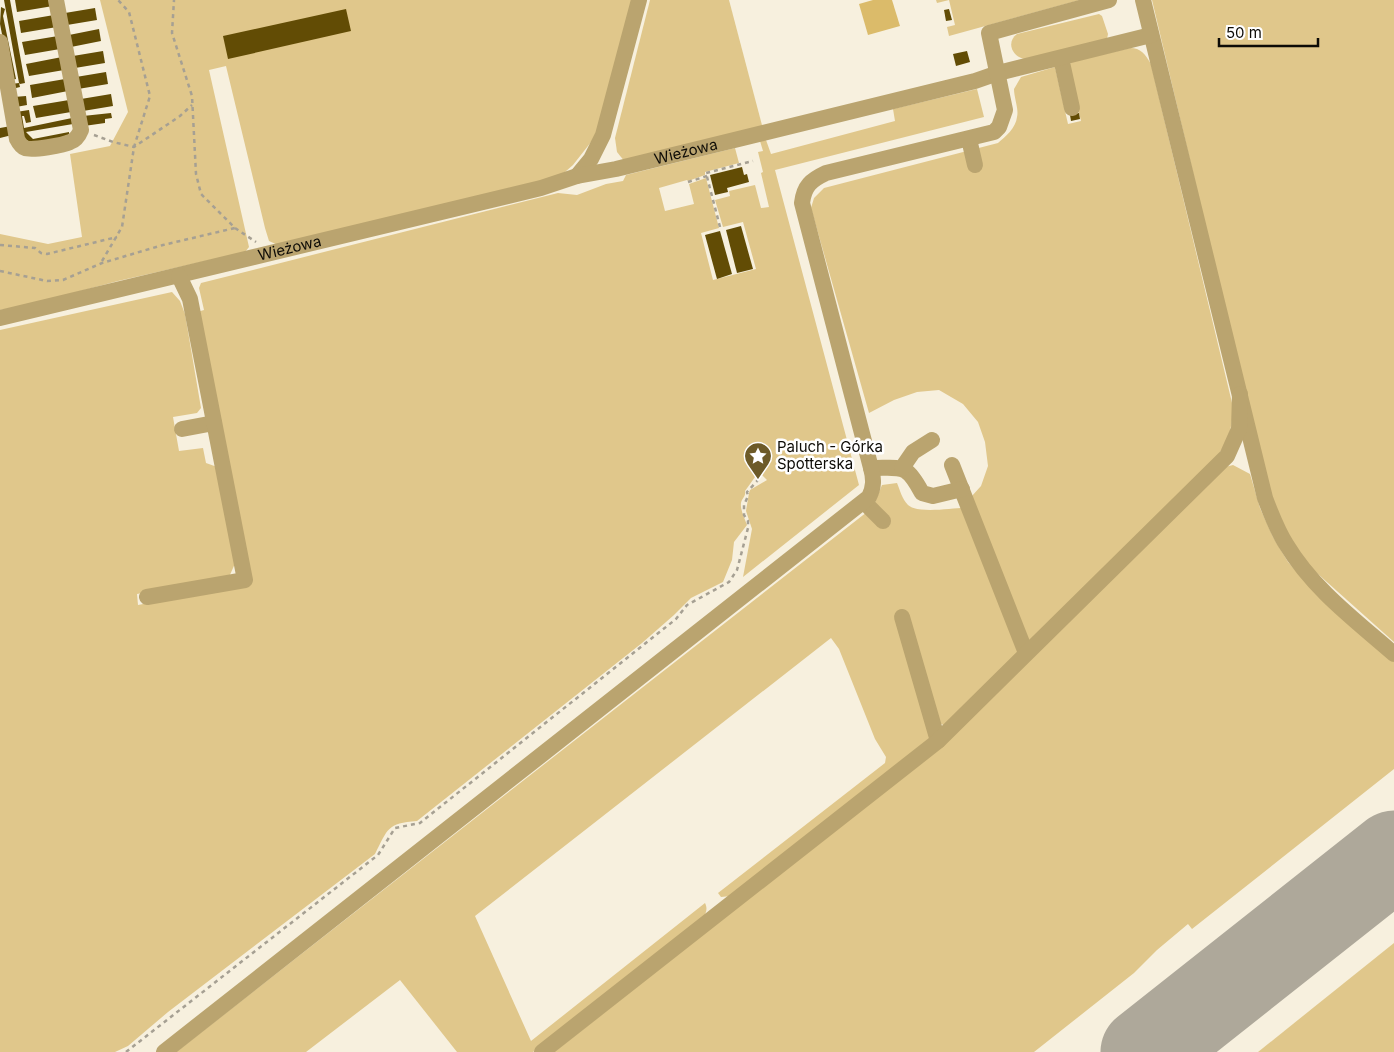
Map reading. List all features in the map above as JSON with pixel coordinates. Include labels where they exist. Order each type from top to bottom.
[{"type":"lane","points":[[0,42],[6,103],[20,144],[26,149],[35,149],[70,142],[78,136],[81,130],[56,0]]},
{"type":"lane","points":[[577,176],[591,159],[603,135],[639,0]]},
{"type":"lane","points":[[164,1052],[869,497],[873,489],[871,468],[802,202],[803,192],[814,178],[826,173],[994,132],[999,126],[1005,110],[989,33],[1109,0]]},
{"type":"lane","points":[[1143,0],[1265,498],[1276,527],[1285,544],[1321,589],[1394,654]]},
{"type":"lane","name":"Wieżowa","points":[[0,318],[541,188],[577,176],[616,169],[765,133],[1151,35]]},
{"type":"lane","points":[[1061,58],[1072,108]]},
{"type":"lane","points":[[969,139],[976,165]]},
{"type":"lane","points":[[147,597],[245,580],[190,299],[179,276]]},
{"type":"lane","points":[[542,1052],[938,740],[1227,456],[1239,429],[1240,394]]},
{"type":"lane","points":[[182,429],[214,423]]},
{"type":"lane","points":[[902,468],[913,452],[932,440]]},
{"type":"lane","points":[[952,465],[1026,653]]},
{"type":"lane","points":[[871,468],[902,468],[913,477],[922,493],[933,496],[962,489]]},
{"type":"lane","points":[[864,502],[883,521]]},
{"type":"lane","points":[[902,617],[938,740]]},
{"type":"path","points":[[102,263],[122,227],[134,147],[150,96],[129,12],[118,0]]},
{"type":"path","points":[[174,0],[172,32],[192,96],[196,174],[201,194],[235,228],[272,253]]},
{"type":"path","points":[[81,130],[112,142],[134,147],[180,116],[192,105]]},
{"type":"path","points":[[720,227],[706,173],[754,160]]},
{"type":"path","points":[[688,182],[707,176]]},
{"type":"path","points":[[0,271],[47,281],[63,280],[102,263],[163,245],[235,228]]},
{"type":"path","points":[[0,245],[35,248],[41,253],[47,254],[116,237]]},
{"type":"path","points":[[126,1052],[378,855],[395,828],[420,823],[676,619],[687,605],[729,582],[737,570],[748,528],[748,521],[744,515],[744,506],[748,489],[758,480]]},
{"type":"shaded area","points":[[100,0],[634,0],[595,137],[573,165],[565,172],[547,181],[278,245],[269,241],[265,228],[226,66],[209,70],[249,247],[245,252],[118,281],[28,305],[0,310],[0,234],[48,244],[82,237],[70,154],[110,146],[128,112]]},
{"type":"shaded area","points":[[650,0],[729,0],[763,129],[625,162],[617,152],[615,138]]},
{"type":"shaded area","points":[[873,0],[892,0],[900,26],[868,35],[859,4]]},
{"type":"shaded area","points":[[936,0],[949,0],[937,3]]},
{"type":"shaded area","points":[[949,0],[1080,0],[949,36],[947,27],[955,25]]},
{"type":"shaded area","points":[[1152,0],[1394,0],[1394,642],[1309,566],[1291,541],[1276,511],[1266,481]]},
{"type":"shaded area","points":[[1099,14],[1102,16],[1108,34],[1107,39],[1024,59],[1016,55],[1012,48],[1012,41],[1017,34]]},
{"type":"shaded area","points":[[1130,48],[1142,52],[1151,64],[1233,407],[1231,426],[1226,442],[1219,454],[1027,643],[971,497],[981,486],[988,466],[985,442],[978,422],[963,404],[939,390],[917,392],[894,400],[869,413],[811,208],[814,198],[824,188],[998,143],[1015,125],[1017,111],[1014,89],[1021,77],[1055,67],[1068,124],[1081,121],[1068,68],[1071,62]]},
{"type":"shaded area","points":[[977,89],[984,117],[775,170],[859,485],[743,577],[752,529],[746,511],[749,493],[750,490],[767,480],[761,474],[755,477],[745,491],[741,503],[747,525],[734,542],[732,560],[723,582],[691,598],[642,643],[417,821],[400,823],[390,829],[375,854],[168,1012],[128,1046],[115,1052],[0,1052],[0,330],[172,292],[180,301],[185,314],[201,408],[197,413],[173,417],[179,451],[203,448],[206,463],[220,468],[237,559],[229,577],[137,594],[138,605],[249,584],[197,312],[204,310],[199,288],[201,283],[558,193],[577,195],[606,184],[623,181],[626,175],[735,148],[739,163],[705,172],[705,175],[688,181],[659,188],[665,211],[694,204],[689,184],[706,178],[719,228],[701,233],[713,280],[756,269],[743,222],[723,227],[715,200],[730,196],[729,191],[755,185],[761,208],[769,207],[758,152],[763,151],[760,141],[766,140],[771,154],[895,121],[893,109]]},
{"type":"shaded area","points":[[1233,465],[1250,474],[1260,508],[1273,537],[1288,562],[1303,579],[1394,662],[1394,769],[1192,929],[1188,924],[1157,950],[1134,973],[1034,1052],[554,1052],[945,744],[1225,467]]},
{"type":"shaded area","points":[[897,483],[904,500],[913,508],[935,510],[964,508],[1018,653],[945,726],[936,721],[930,738],[731,896],[721,897],[718,893],[885,763],[886,757],[875,739],[839,649],[831,638],[475,916],[531,1041],[705,903],[706,911],[703,918],[533,1052],[457,1052],[400,980],[306,1052],[176,1052],[867,512],[876,508],[875,502],[882,485]]},
{"type":"shaded area","points":[[1394,943],[1394,1052],[1258,1052]]},
{"type":"building","points":[[4,0],[10,0],[25,83],[19,83]]},
{"type":"building","points":[[15,0],[52,0],[53,6],[17,12]]},
{"type":"building","points":[[1,7],[5,9],[3,16],[16,79],[11,80],[0,24]]},
{"type":"building","points":[[95,8],[97,20],[67,25],[65,13]]},
{"type":"building","points":[[346,9],[351,31],[228,59],[223,36]]},
{"type":"building","points":[[949,9],[952,20],[946,21],[944,10]]},
{"type":"building","points":[[54,15],[57,27],[21,33],[19,21]]},
{"type":"building","points":[[99,29],[101,41],[71,47],[69,35]]},
{"type":"building","points":[[58,36],[60,49],[25,55],[22,42]]},
{"type":"building","points":[[103,51],[105,63],[75,68],[73,56]]},
{"type":"building","points":[[967,51],[970,62],[956,66],[953,54]]},
{"type":"building","points":[[62,57],[64,70],[29,76],[26,64]]},
{"type":"building","points":[[106,72],[108,84],[78,89],[76,77]]},
{"type":"building","points":[[65,79],[68,91],[32,98],[30,85]]},
{"type":"building","points":[[19,83],[20,87],[12,89],[11,84]]},
{"type":"building","points":[[111,94],[113,106],[83,111],[81,99]]},
{"type":"building","points":[[26,96],[27,105],[16,107],[14,97]]},
{"type":"building","points":[[69,100],[71,112],[36,118],[33,106]]},
{"type":"building","points":[[29,110],[31,122],[26,123],[24,116],[22,116],[24,128],[72,118],[73,124],[26,132],[33,139],[69,132],[69,136],[35,144],[24,139],[16,112]]},
{"type":"building","points":[[111,113],[112,118],[105,119],[105,123],[84,126],[83,116]]},
{"type":"building","points":[[1079,113],[1080,119],[1071,121],[1070,115]]},
{"type":"building","points":[[11,126],[12,135],[0,138],[0,128]]},
{"type":"building","points":[[742,167],[744,175],[747,174],[749,182],[727,188],[728,192],[715,195],[710,175]]},
{"type":"building","points":[[741,226],[753,269],[737,273],[726,230]]},
{"type":"building","points":[[720,231],[732,274],[717,279],[705,235]]},
{"type":"runway","points":[[1145,1052],[1394,855]]},
{"type":"place","name":"Paluch - Górka Spotterska","points":[[758,480]]}]
